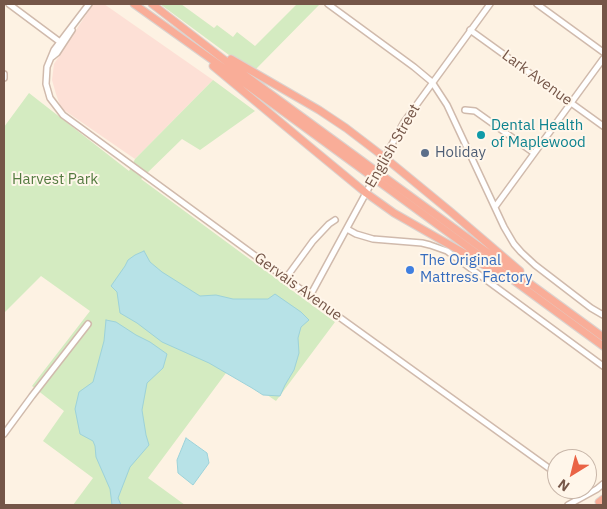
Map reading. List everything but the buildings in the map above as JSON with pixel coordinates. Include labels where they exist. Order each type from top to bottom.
[{"type":"highway","points":[[134,4],[603,346]]},
{"type":"highway","points":[[152,4],[603,338]]},
{"type":"highway","points":[[173,20],[237,63],[326,115],[501,254],[541,291]]},
{"type":"highway","points":[[187,42],[210,64],[402,218],[476,260],[564,317]]},
{"type":"highway","points":[[572,323],[603,351]]},
{"type":"street","points":[[9,4],[60,42]]},
{"type":"street","points":[[51,58],[54,50],[89,4]]},
{"type":"street","points":[[328,4],[432,82],[447,106],[508,236],[527,258],[591,308],[603,315]]},
{"type":"street","name":"English Street","points":[[310,296],[404,122],[490,4]]},
{"type":"street","points":[[537,4],[603,52]]},
{"type":"street","points":[[51,58],[71,32],[72,27]]},
{"type":"street","name":"Lark Avenue","points":[[470,30],[603,126]]},
{"type":"street","name":"Gervais Avenue","points":[[51,58],[46,76],[48,92],[54,104],[64,115],[547,467]]},
{"type":"street","points":[[495,206],[603,59]]},
{"type":"street","points":[[465,110],[475,111],[534,153]]},
{"type":"street","points":[[286,278],[313,241],[335,220]]},
{"type":"street","points":[[347,229],[373,239],[422,243],[447,251],[603,366]]},
{"type":"street","points":[[4,434],[88,324]]},
{"type":"shaded area","points":[[93,4],[104,4],[213,80],[135,159],[61,108],[52,80],[54,64]]},
{"type":"green space","points":[[160,4],[181,4],[214,28],[217,25],[233,37],[237,32],[255,46],[297,4],[320,4],[256,69],[233,58]]},
{"type":"green space","name":"Harvest Park","points":[[213,80],[255,111],[200,150],[182,139],[141,179],[335,322],[276,401],[229,369],[148,478],[185,505],[73,505],[93,478],[43,441],[64,411],[32,386],[90,311],[41,276],[4,313],[4,127],[29,93],[129,171],[135,159]]},
{"type":"water","points":[[144,251],[150,262],[162,272],[200,296],[216,295],[233,299],[268,299],[275,294],[309,320],[301,327],[298,338],[299,353],[294,370],[280,396],[263,395],[209,363],[162,342],[120,313],[117,292],[111,286],[128,260]]},
{"type":"water","points":[[106,320],[116,322],[167,354],[163,368],[147,383],[142,410],[149,445],[130,467],[118,498],[121,505],[112,505],[110,489],[96,457],[95,446],[93,441],[80,434],[75,409],[79,392],[93,382],[104,341]]},
{"type":"water","points":[[186,438],[207,453],[209,463],[193,485],[178,473],[177,460]]},
{"type":"place","name":"Dental Health of Maplewood","points":[[481,135]]},
{"type":"place","name":"Holiday","points":[[425,153]]},
{"type":"place","name":"The Original Mattress Factory","points":[[410,270]]}]
